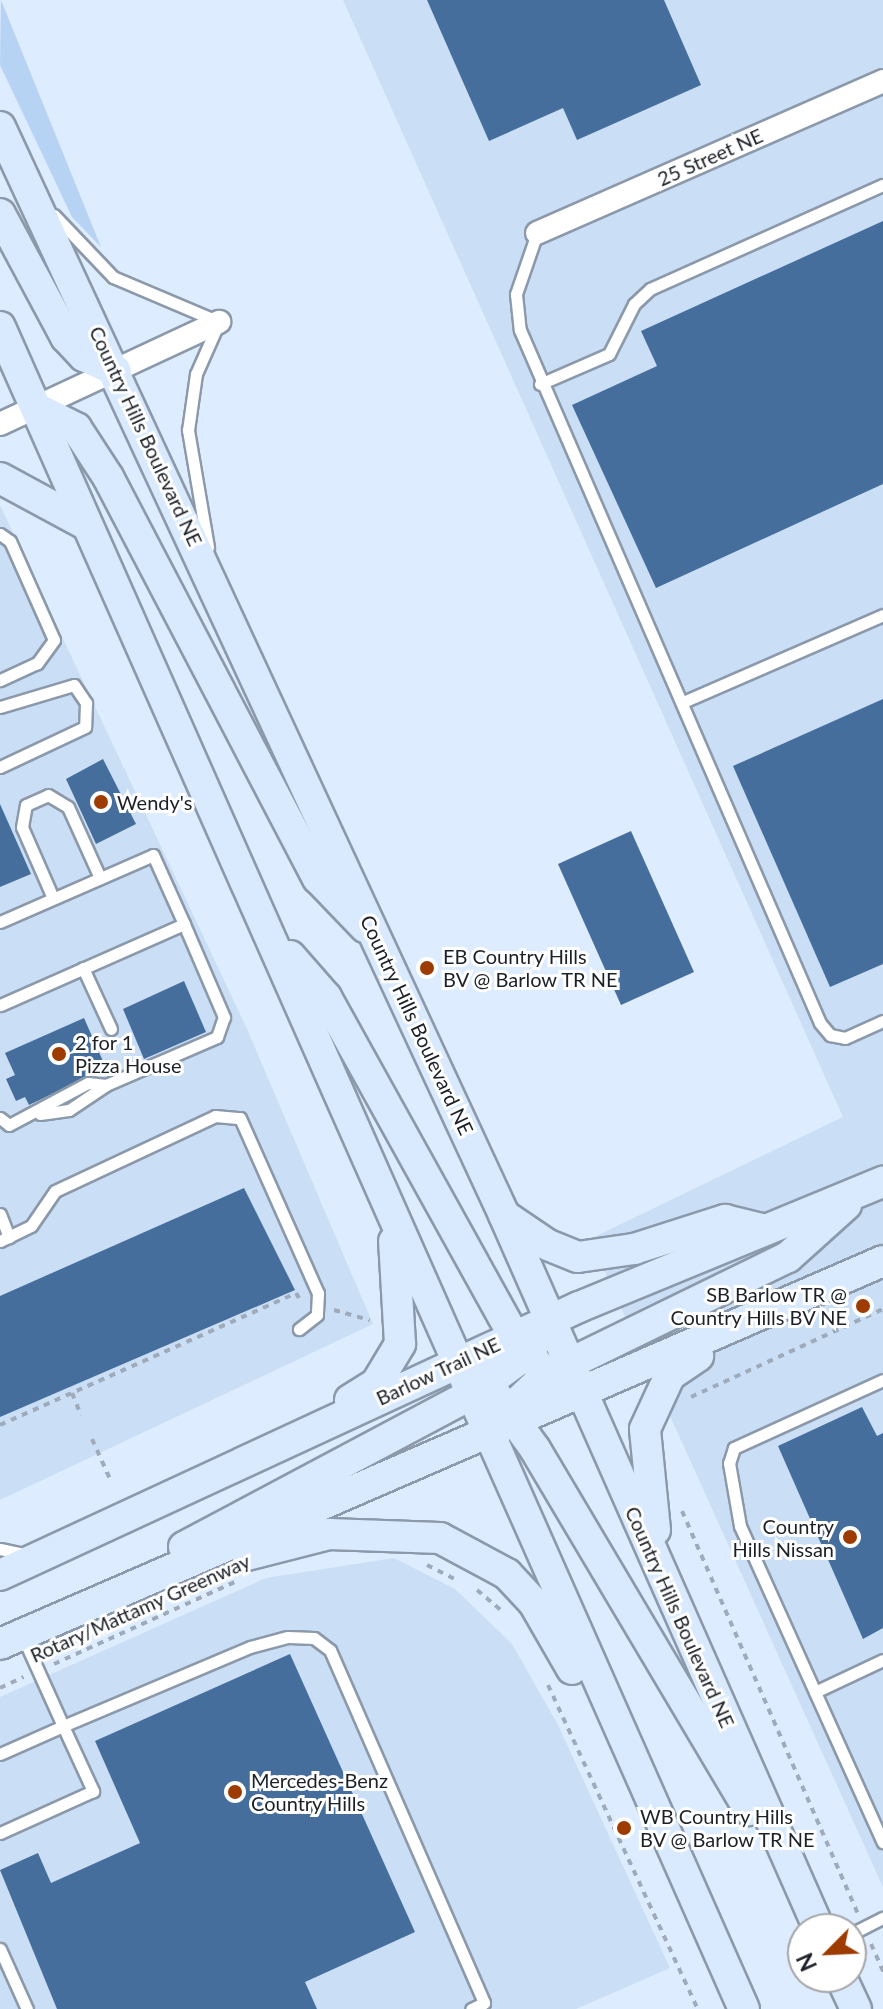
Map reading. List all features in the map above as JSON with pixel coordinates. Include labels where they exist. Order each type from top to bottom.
[{"type":"main road","name":"Country Hills Boulevard NE","points":[[0,127],[116,371],[504,1215],[549,1321],[539,1357],[581,1394],[812,1913]]},
{"type":"main road","points":[[0,214],[66,337],[84,356],[116,371]]},
{"type":"main road","points":[[0,327],[459,1361],[480,1389],[512,1414],[809,1913]]},
{"type":"main road","points":[[36,408],[76,428],[101,466],[318,878],[380,942]]},
{"type":"main road","points":[[0,478],[87,525]]},
{"type":"main road","points":[[270,934],[326,997],[539,1357]]},
{"type":"main road","points":[[19,1635],[539,1357],[788,1257],[873,1186]]},
{"type":"main road","name":"Barlow Trail NE","points":[[0,1575],[45,1557],[459,1361],[539,1357],[549,1321],[873,1186]]},
{"type":"main road","points":[[270,1451],[376,1384],[400,1344],[392,1215]]},
{"type":"main road","points":[[504,1215],[548,1245],[578,1257],[634,1249],[725,1220],[765,1230]]},
{"type":"main road","points":[[19,1635],[157,1579],[488,1434],[512,1414],[581,1394],[883,1261]]},
{"type":"main road","points":[[664,1579],[646,1479],[645,1429],[670,1375],[766,1312]]},
{"type":"main road","points":[[512,1414],[539,1357]]},
{"type":"main road","points":[[480,1389],[488,1434],[656,1820],[747,2009]]},
{"type":"main road","points":[[157,1579],[329,1534],[401,1532],[474,1552],[507,1574],[534,1603],[656,1820]]},
{"type":"main road","points":[[0,1583],[45,1557]]},
{"type":"street","name":"25 Street NE","points":[[537,233],[883,81]]},
{"type":"street","points":[[0,424],[219,322]]},
{"type":"lane","points":[[24,178],[90,260],[113,277],[219,322],[196,374],[188,430],[216,587]]},
{"type":"lane","points":[[540,384],[609,354],[634,304],[650,289],[883,185]]},
{"type":"lane","points":[[537,233],[516,294],[520,330],[540,384],[683,702],[820,1023],[830,1035],[845,1038],[883,1021]]},
{"type":"lane","points":[[0,534],[10,541],[54,640],[37,663],[0,680]]},
{"type":"lane","points":[[683,702],[883,615]]},
{"type":"lane","points":[[0,707],[74,685],[86,703],[85,727],[0,767]]},
{"type":"lane","points":[[53,898],[22,827],[26,805],[48,795],[68,807],[100,878]]},
{"type":"lane","points":[[0,922],[153,855],[224,1017],[222,1030],[106,1085],[88,1083],[35,1115],[9,1125],[0,1118]]},
{"type":"lane","points":[[0,1005],[184,924]]},
{"type":"lane","points":[[83,968],[111,1029]]},
{"type":"lane","points":[[0,1214],[4,1239],[31,1226],[55,1191],[215,1116],[240,1118],[318,1293],[317,1315],[299,1329]]},
{"type":"lane","points":[[883,1380],[734,1448],[729,1463],[740,1526],[883,1842]]},
{"type":"lane","points":[[0,1549],[45,1557]]},
{"type":"lane","points":[[0,1833],[93,1791],[19,1635]]},
{"type":"lane","points":[[0,1754],[250,1647],[314,1638],[330,1650],[484,2003],[471,2009]]},
{"type":"lane","points":[[815,1692],[883,1660]]},
{"type":"lane","points":[[0,1949],[27,2009]]},
{"type":"path","points":[[0,1425],[296,1293],[303,1306]]},
{"type":"path","points":[[685,1403],[883,1309]]},
{"type":"path","points":[[333,1310],[367,1315],[375,1327]]},
{"type":"path","points":[[72,1393],[81,1415]]},
{"type":"path","points":[[92,1439],[110,1479]]},
{"type":"path","points":[[681,1508],[858,1913]]},
{"type":"path","points":[[421,1562],[477,1590],[507,1617]]},
{"type":"path","name":"Rotary/Mattamy Greenway","points":[[0,1688],[248,1576]]},
{"type":"path","points":[[543,1671],[698,2009]]},
{"type":"path","points":[[867,1934],[883,1971]]},
{"type":"shaded area","points":[[1,0],[101,247],[72,217],[0,65]]},
{"type":"shaded area","points":[[343,0],[883,0],[883,1887],[590,1239],[843,1117]]},
{"type":"shaded area","points":[[0,505],[247,1029],[373,1324],[0,1500]]},
{"type":"shaded area","points":[[394,1558],[455,1589],[512,1644],[558,1725],[670,1968],[576,2009],[0,2009],[0,1697],[266,1578]]},
{"type":"building","points":[[427,0],[664,0],[701,85],[577,140],[563,108],[489,141]]},
{"type":"building","points":[[883,221],[883,484],[656,588],[572,405],[657,366],[641,331]]},
{"type":"building","points":[[883,699],[883,964],[830,987],[733,766]]},
{"type":"building","name":"Wendy's","points":[[103,759],[136,824],[96,844],[66,779]]},
{"type":"building","points":[[0,804],[31,874],[0,887]]},
{"type":"building","points":[[631,831],[694,972],[621,1005],[558,864]]},
{"type":"building","points":[[184,981],[206,1032],[144,1059],[123,1009]]},
{"type":"building","points":[[84,1018],[106,1068],[29,1105],[25,1097],[16,1101],[6,1079],[15,1075],[5,1053]]},
{"type":"building","points":[[244,1188],[295,1290],[0,1417],[0,1296]]},
{"type":"building","name":"Country Hills Nissan","points":[[862,1407],[877,1436],[883,1433],[883,1628],[863,1639],[778,1446]]},
{"type":"building","name":"Mercedes-Benz Country Hills","points":[[290,1654],[415,1932],[305,1982],[317,2009],[57,2009],[0,1870],[38,1853],[51,1883],[140,1843],[95,1741]]},
{"type":"place","name":"Wendy's","points":[[101,802]]},
{"type":"place","name":"EB Country Hills BV @ Barlow TR NE","points":[[427,968]]},
{"type":"place","name":"2 for 1 Pizza House","points":[[59,1054]]},
{"type":"place","name":"SB Barlow TR @ Country Hills BV NE","points":[[863,1306]]},
{"type":"place","name":"Country Hills Nissan","points":[[850,1537]]},
{"type":"place","name":"Mercedes-Benz Country Hills","points":[[235,1792]]},
{"type":"place","name":"WB Country Hills BV @ Barlow TR NE","points":[[624,1828]]}]
